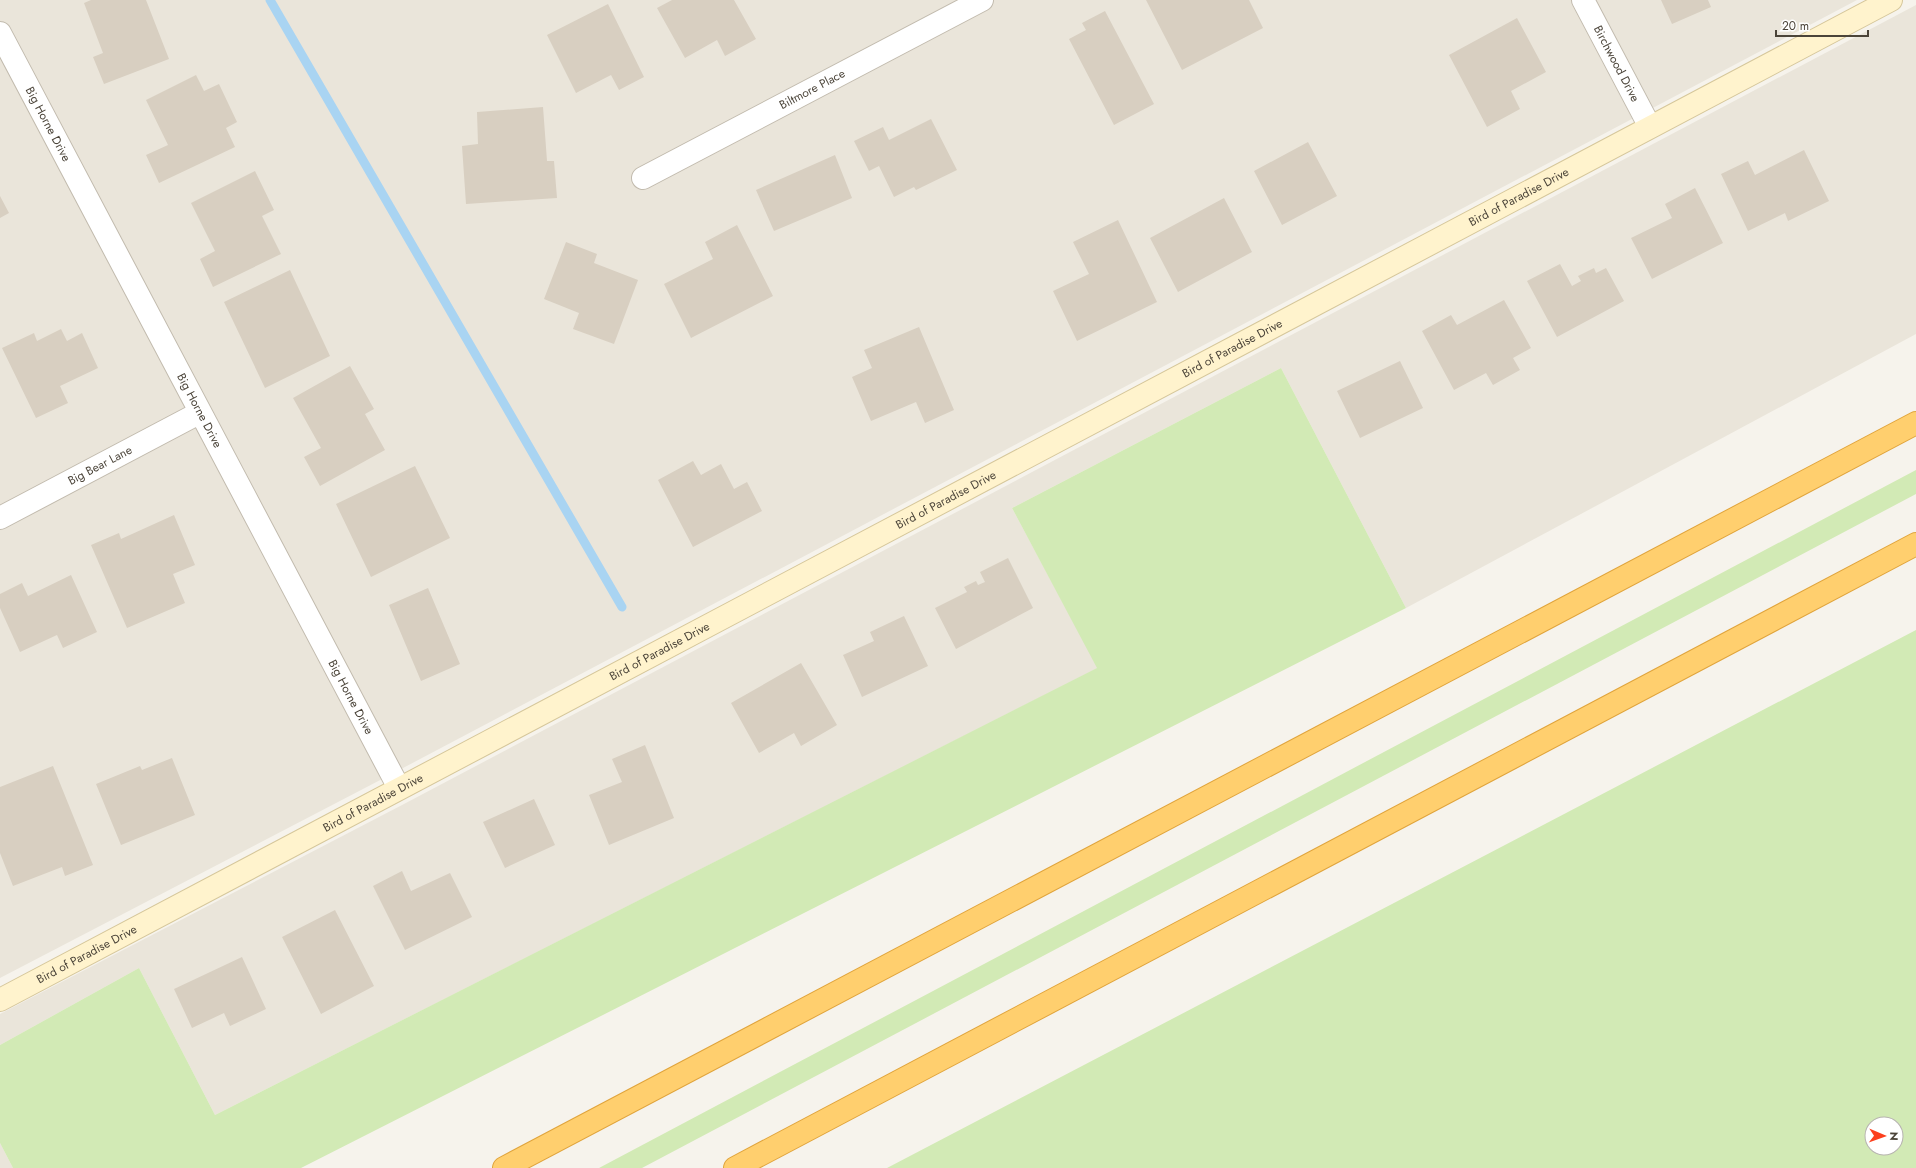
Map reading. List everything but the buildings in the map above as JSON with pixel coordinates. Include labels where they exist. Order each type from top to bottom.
[{"type":"highway","points":[[504,1168],[1916,423]]},
{"type":"highway","points":[[735,1168],[1916,544]]},
{"type":"street","name":"Biltmore Place","points":[[643,178],[982,0]]},
{"type":"street","name":"Birchwood Drive","points":[[1583,0],[1650,128]]},
{"type":"street","name":"Bird of Paradise Drive","points":[[0,1000],[1891,0]]},
{"type":"street","name":"Big Horne Drive","points":[[1,39],[399,788]]},
{"type":"street","name":"Big Bear Lane","points":[[0,518],[199,413]]},
{"type":"shaded area","points":[[0,0],[1857,0],[386,777],[0,978]]},
{"type":"shaded area","points":[[1916,5],[1916,334],[1406,608],[1281,368],[1012,508],[1098,668],[215,1115],[139,968],[0,1045],[0,1014],[404,804]]},
{"type":"shaded area","points":[[0,1143],[13,1168],[0,1168]]},
{"type":"green space","points":[[1281,368],[1406,608],[301,1168],[13,1168],[0,1143],[0,1045],[139,968],[215,1115],[1097,668],[1012,508]]},
{"type":"green space","points":[[1916,470],[1916,494],[642,1168],[599,1168]]},
{"type":"green space","points":[[1916,630],[1916,1168],[887,1168]]},
{"type":"waterway","points":[[270,0],[622,607]]}]
